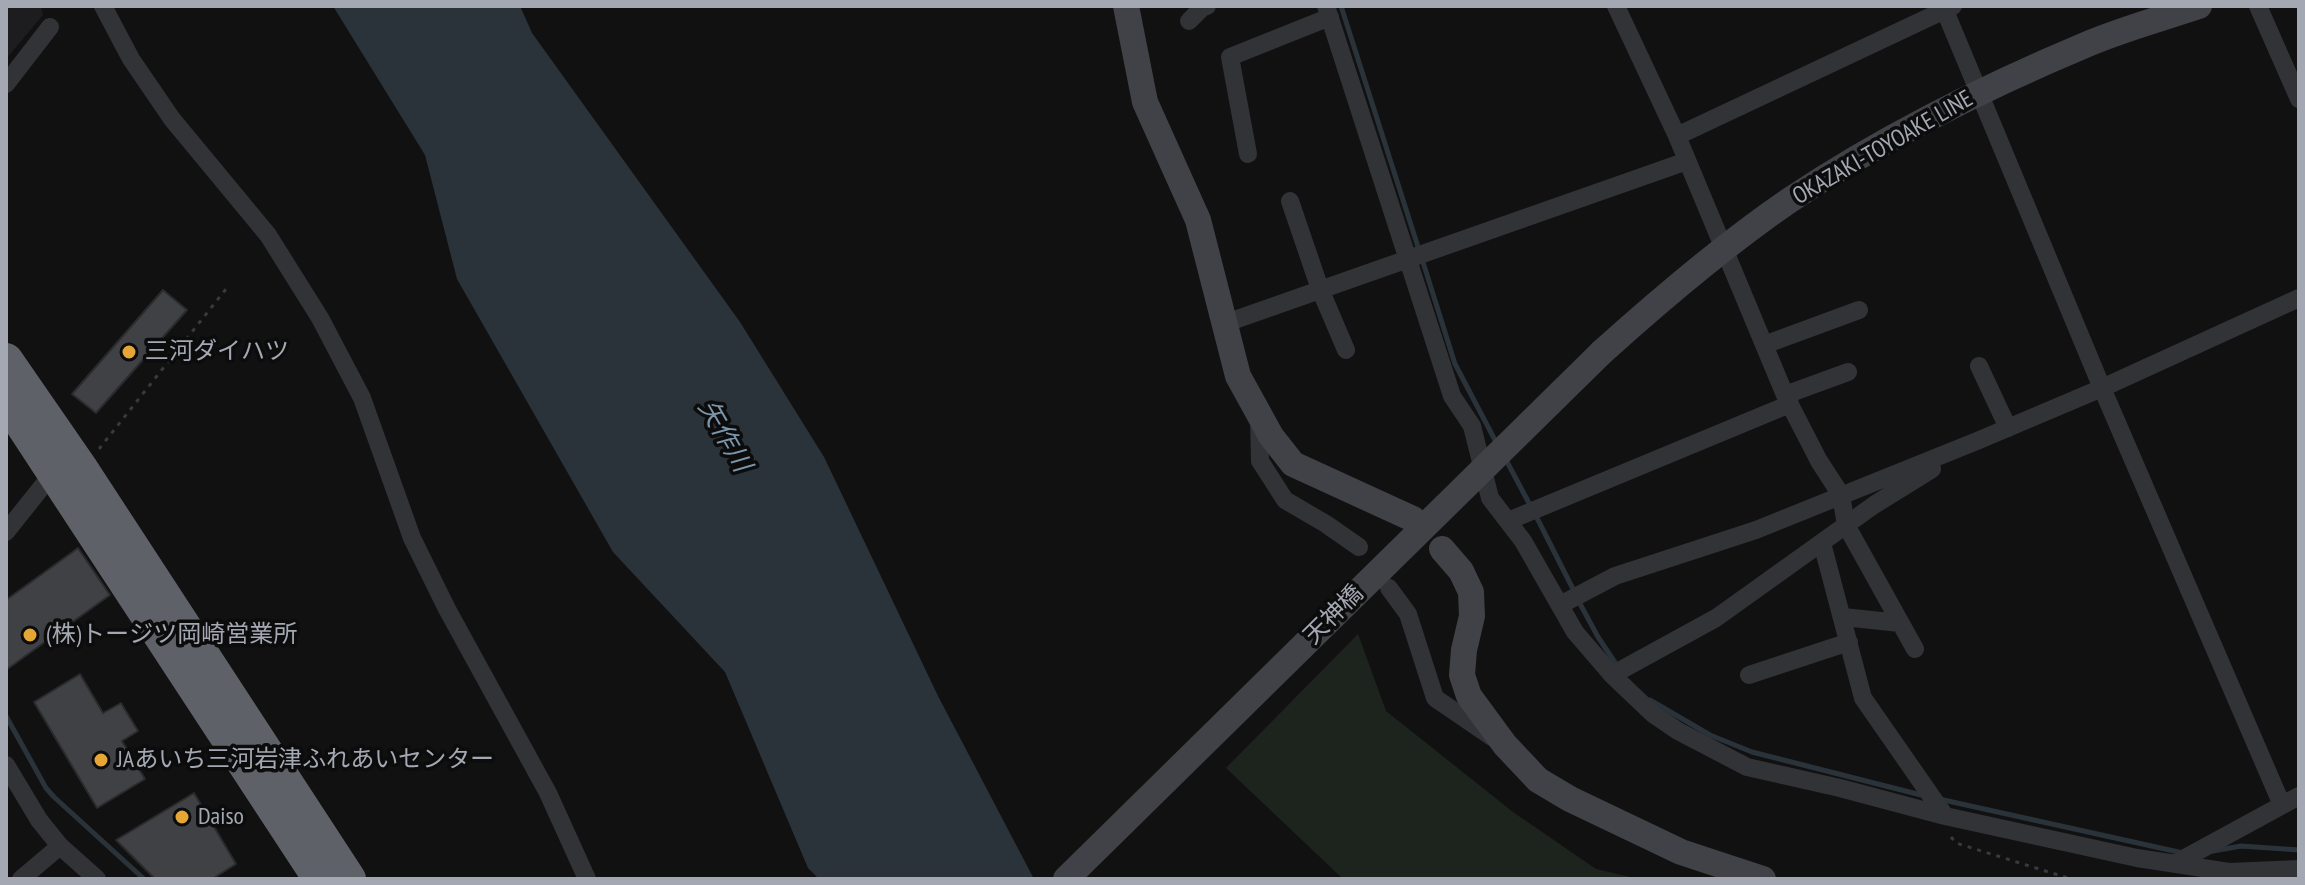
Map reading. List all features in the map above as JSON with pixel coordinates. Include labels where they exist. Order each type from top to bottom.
[{"type":"highway","points":[[6,360],[68,472],[320,879]]},
{"type":"highway","points":[[6,400],[68,472],[349,879]]},
{"type":"main road","points":[[1126,6],[1145,102],[1198,220],[1238,376],[1271,436],[1293,464],[1413,519]]},
{"type":"main road","name":"OKAZAKI-TOYOAKE LINE","points":[[1602,352],[1723,249],[1791,200],[1856,159],[1978,92],[2093,42],[2199,6]]},
{"type":"main road","name":"天神橋","points":[[1066,879],[1602,352]]},
{"type":"main road","points":[[1442,549],[1461,571],[1471,592],[1472,616],[1462,675],[1469,696],[1505,745],[1538,780],[1570,799],[1681,852],[1763,879]]},
{"type":"street","points":[[103,6],[131,59],[172,119],[268,235],[320,318],[362,398],[412,538],[447,609],[548,793],[587,879]]},
{"type":"street","points":[[1189,21],[1207,6]]},
{"type":"street","points":[[1616,6],[1677,136],[1788,399],[1819,461],[1841,495],[1846,525],[1915,649]]},
{"type":"street","points":[[2258,6],[2299,99]]},
{"type":"street","points":[[1677,136],[1948,7],[1978,92],[2102,388],[2291,800],[2176,863]]},
{"type":"street","points":[[1248,154],[1230,57],[1328,12],[1452,396],[1472,426],[1490,498],[1523,541],[1575,632],[1612,675],[1666,723],[1747,767],[1940,815],[2137,858],[2229,872],[2299,869]]},
{"type":"street","points":[[6,84],[50,27]]},
{"type":"street","points":[[1226,323],[1687,161]]},
{"type":"street","points":[[1290,201],[1320,289],[1346,350]]},
{"type":"street","points":[[1560,605],[1615,576],[1756,530],[1977,441],[2299,298]]},
{"type":"street","points":[[1764,345],[1859,310]]},
{"type":"street","points":[[1979,366],[2008,428]]},
{"type":"street","points":[[1508,521],[1848,372]]},
{"type":"street","points":[[1259,413],[1260,461],[1285,500],[1359,547]]},
{"type":"street","points":[[1612,675],[1716,618],[1846,525],[1977,441]]},
{"type":"street","points":[[6,532],[68,472]]},
{"type":"street","points":[[1822,543],[1863,698],[1940,815]]},
{"type":"street","points":[[1389,588],[1408,614],[1435,698],[1505,745]]},
{"type":"street","points":[[1843,617],[1900,623]]},
{"type":"street","points":[[1749,675],[1849,642]]},
{"type":"street","points":[[6,765],[39,820],[60,846],[97,879]]},
{"type":"street","points":[[21,879],[60,846]]},
{"type":"path","points":[[68,472],[226,289]]},
{"type":"path","points":[[1940,815],[1956,843],[2071,879]]},
{"type":"shaded area","points":[[6,6],[41,6],[43,15],[6,59]]},
{"type":"shaded area","points":[[1358,634],[1386,711],[1513,812],[1596,869],[1639,879],[1343,879],[1226,768]]},
{"type":"water","name":"矢作川","points":[[333,6],[520,6],[532,33],[740,322],[824,457],[938,696],[1034,879],[819,879],[808,868],[725,672],[613,552],[457,279],[425,155]]},
{"type":"building","name":"三河ダイハツ","points":[[163,290],[187,310],[96,413],[72,394]]},
{"type":"building","name":"(株)トージツ岡崎営業所","points":[[78,548],[110,595],[6,670],[6,600]]},
{"type":"building","name":"JAあいち三河岩津ふれあいセンター","points":[[80,674],[103,713],[121,703],[138,731],[122,741],[145,779],[97,808],[34,702]]},
{"type":"building","name":"Daiso","points":[[194,793],[236,864],[212,879],[155,879],[116,840]]},
{"type":"waterway","points":[[1341,6],[1419,250]]},
{"type":"waterway","points":[[1422,259],[1455,364],[1496,442]]},
{"type":"waterway","points":[[1505,458],[1530,505]]},
{"type":"waterway","points":[[1535,514],[1574,591]]},
{"type":"waterway","points":[[1578,600],[1618,667]]},
{"type":"waterway","points":[[1650,700],[1710,735],[1752,752],[1925,796]]},
{"type":"waterway","points":[[6,716],[46,788],[144,879]]},
{"type":"waterway","points":[[1939,799],[2183,853]]},
{"type":"waterway","points":[[2213,851],[2241,846],[2299,850]]},
{"type":"place","name":"三河ダイハツ","points":[[129,352]]},
{"type":"place","name":"(株)トージツ岡崎営業所","points":[[30,635]]},
{"type":"place","name":"JAあいち三河岩津ふれあいセンター","points":[[101,760]]},
{"type":"place","name":"Daiso","points":[[182,817]]}]
